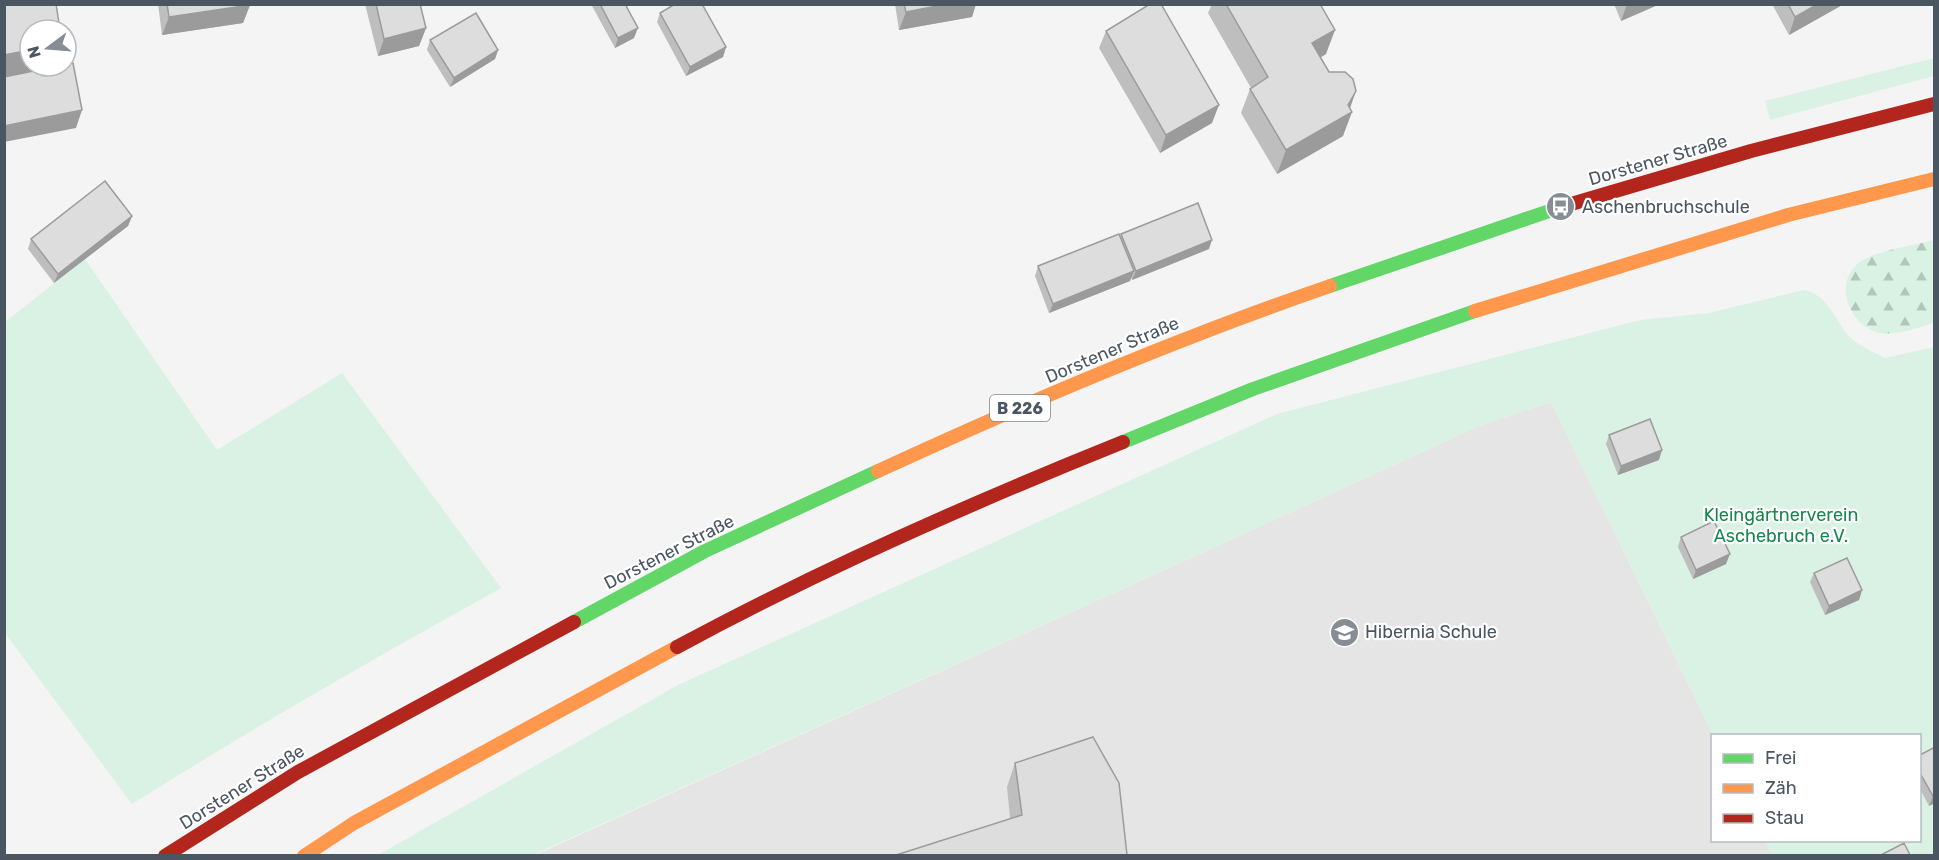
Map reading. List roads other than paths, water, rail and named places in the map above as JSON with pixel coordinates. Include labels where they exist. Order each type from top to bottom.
[{"type":"main road","name":"Dorstener Straße","points":[[165,855],[298,772],[705,551],[962,432],[1226,322],[1561,207],[1751,151],[1935,104]]},
{"type":"main road","points":[[304,855],[354,824],[740,613],[1002,491],[1253,389],[1480,309],[1788,215],[1935,179]]},
{"type":"place","name":"Aschenbruchschule","points":[[1561,207]]},
{"type":"place","name":"Hibernia Schule","points":[[1344,632]]},
{"type":"park label","name":"Kleingärtnerverein Aschebruch e.V.","points":[[1781,525]]}]
